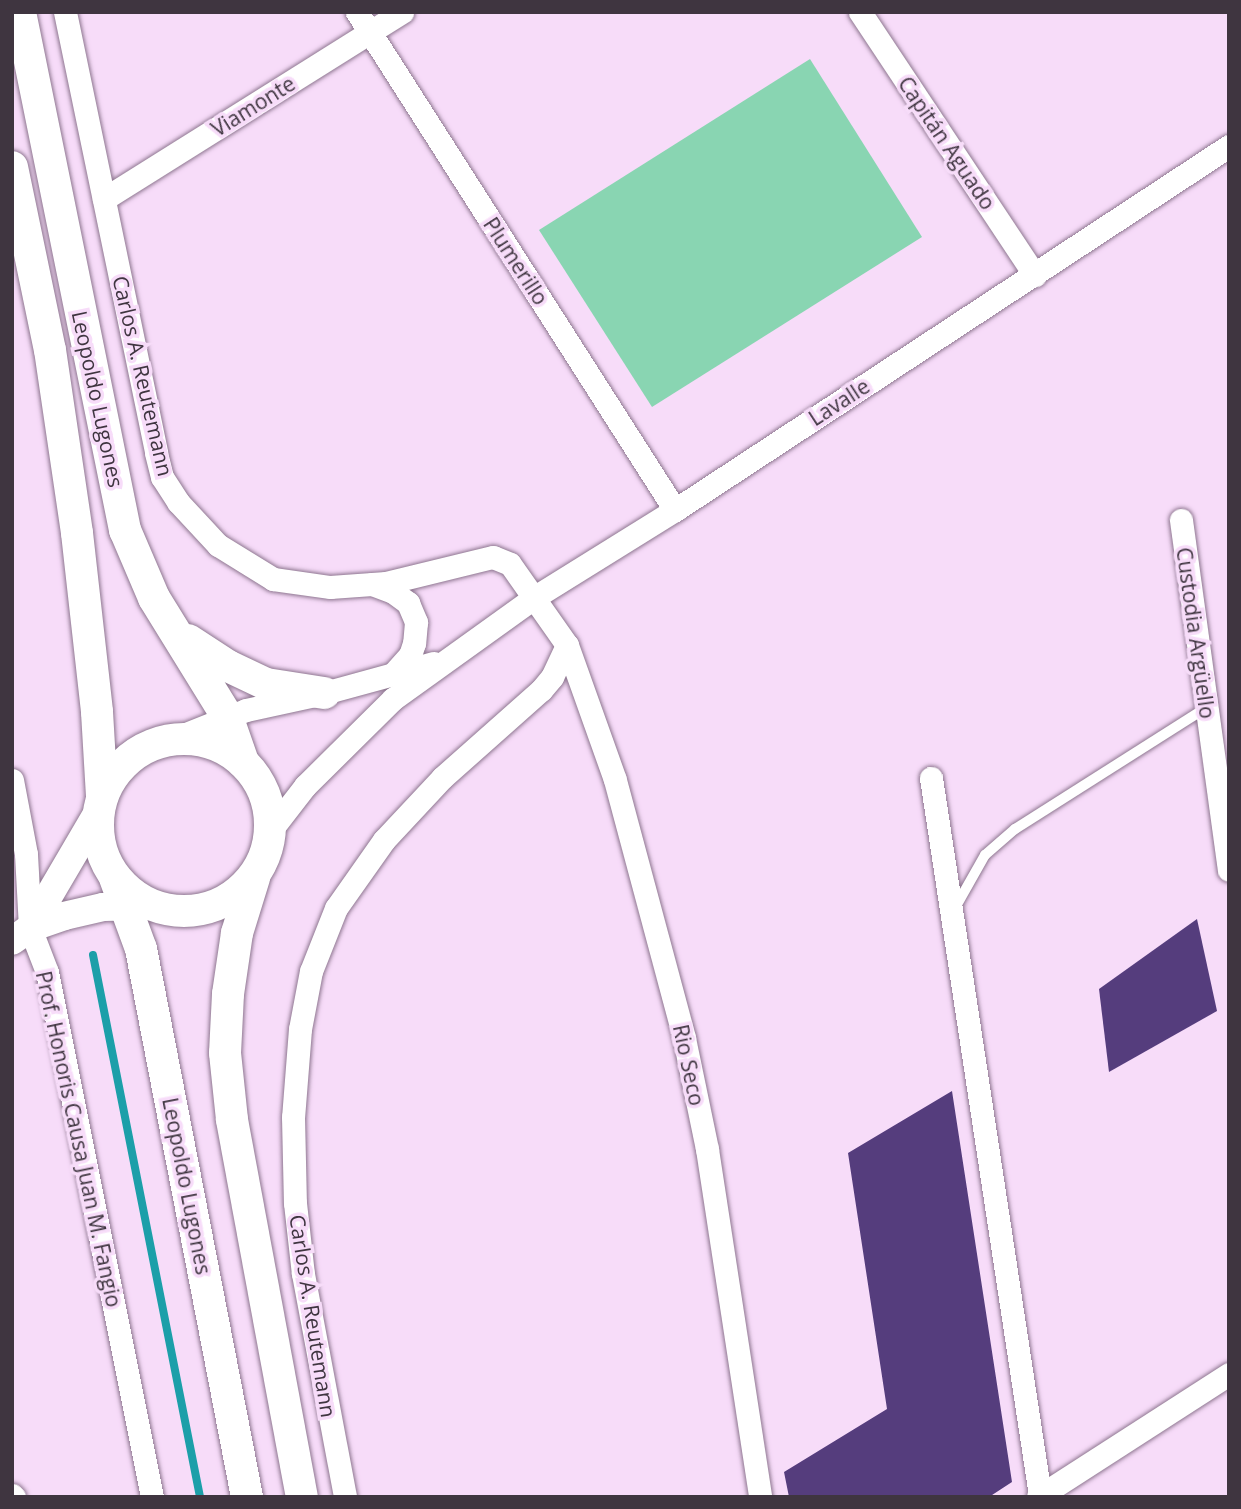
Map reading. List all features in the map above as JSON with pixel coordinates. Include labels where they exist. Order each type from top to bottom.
[{"type":"main road","name":"Leopoldo Lugones","points":[[20,12],[125,530],[148,587],[227,716],[243,762]]},
{"type":"main road","name":"Leopoldo Lugones","points":[[12,167],[50,350],[77,533],[97,712],[100,804]]},
{"type":"main road","points":[[172,630],[228,666],[266,684],[324,693]]},
{"type":"main road","points":[[254,878],[237,894],[218,905],[196,911],[173,911],[131,897],[101,846],[100,804],[113,776],[142,750],[171,740],[197,740],[222,747],[243,762],[259,781],[269,805],[271,830],[266,855],[254,878],[237,933],[228,994],[225,1053],[232,1120],[302,1497]]},
{"type":"main road","name":"Leopoldo Lugones","points":[[131,897],[247,1497]]},
{"type":"street","name":"Carlos A. Reutemann","points":[[65,12],[156,453],[162,477],[178,502],[218,545],[273,579],[330,587],[372,584],[494,557],[510,564],[567,645],[552,677],[541,690],[442,779],[384,840],[336,908],[311,971],[300,1029],[293,1117],[295,1203],[303,1274],[345,1497]]},
{"type":"street","name":"Plumerillo","points":[[357,12],[675,510]]},
{"type":"street","name":"Viamonte","points":[[104,198],[402,12]]},
{"type":"street","name":"Capitán Aguado","points":[[860,12],[1035,275]]},
{"type":"street","name":"Lavalle","points":[[271,830],[305,786],[393,699],[535,597],[675,510],[1229,146]]},
{"type":"street","name":"Custodia Argüello","points":[[1181,520],[1229,870]]},
{"type":"street","points":[[372,584],[393,592],[408,603],[416,622],[410,655],[393,674]]},
{"type":"street","name":"Rio Seco","points":[[567,645],[615,780],[684,1038],[707,1149],[760,1497]]},
{"type":"street","points":[[171,740],[227,716],[450,659]]},
{"type":"street","points":[[1207,719],[1229,717]]},
{"type":"street","points":[[930,778],[1039,1496],[1229,1374]]},
{"type":"street","name":"Prof. Honoris Causa Juan M. Fangio","points":[[12,780],[26,854],[21,934],[47,972],[152,1497]]},
{"type":"street","points":[[21,934],[100,804]]},
{"type":"street","points":[[21,934],[131,897]]},
{"type":"lane","points":[[951,914],[985,855],[1015,829],[1207,719]]},
{"type":"green space","points":[[810,59],[922,237],[652,407],[539,230]]},
{"type":"building","points":[[1197,919],[1217,1011],[1109,1072],[1099,989]]},
{"type":"building","points":[[952,1091],[1012,1482],[989,1497],[789,1497],[784,1472],[887,1409],[848,1153]]},
{"type":"waterway","points":[[93,955],[200,1497]]}]
